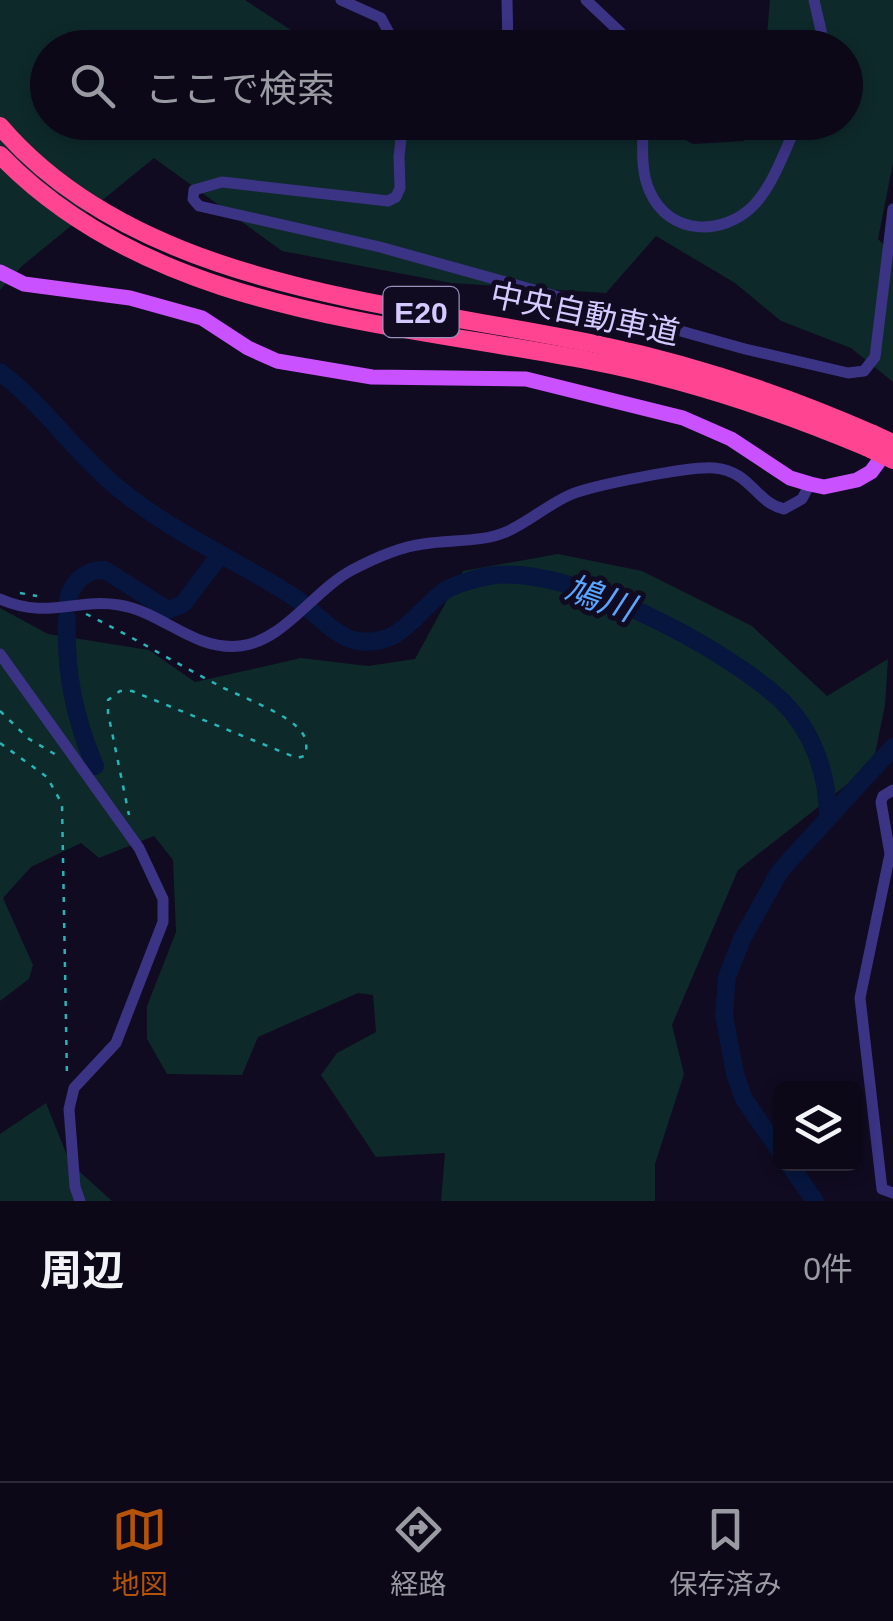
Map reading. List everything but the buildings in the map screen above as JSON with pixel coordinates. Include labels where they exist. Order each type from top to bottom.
[{"type":"highway","name":"中央自動車道","points":[[0,126],[44,171],[73,193],[126,225],[193,254],[387,306],[662,359],[787,398],[870,440],[893,460]]},
{"type":"highway","name":"中央自動車道","points":[[0,155],[53,204],[88,228],[188,274],[275,300],[371,322],[658,376],[870,440],[893,442]]},
{"type":"main road","points":[[0,272],[24,284],[130,298],[202,318],[248,348],[277,361],[372,377],[526,379],[664,413],[706,426],[790,478],[810,484],[824,486],[857,480],[870,472],[893,442]]},
{"type":"street","points":[[342,0],[381,18],[387,30]]},
{"type":"street","points":[[506,0],[507,30]]},
{"type":"street","points":[[586,0],[618,30]]},
{"type":"street","points":[[814,0],[823,30]]},
{"type":"street","points":[[401,140],[400,188],[388,202],[222,182],[194,190],[193,199],[200,206],[380,247],[848,374],[864,371],[875,358],[893,209]]},
{"type":"street","points":[[643,140],[648,190],[666,216],[692,227],[714,227],[751,208],[762,195],[789,140]]},
{"type":"street","points":[[0,599],[35,610],[102,603],[124,606],[189,637],[227,646],[263,640],[354,568],[399,550],[506,532],[546,506],[588,489],[712,468],[732,472],[748,481],[770,504],[784,509],[802,499],[810,484]]},
{"type":"street","points":[[0,654],[74,762],[131,836],[163,899],[164,922],[116,1042],[81,1078],[68,1108],[75,1187],[80,1201]]},
{"type":"street","points":[[893,790],[881,802],[890,854],[860,998],[882,1189],[893,1193]]},
{"type":"path","points":[[72,608],[146,643],[214,684],[285,719],[303,733],[307,750],[305,756],[297,758],[132,691],[120,691],[108,700],[108,714],[131,836]]},
{"type":"path","points":[[0,711],[30,739],[74,762]]},
{"type":"path","points":[[0,743],[47,777],[62,804],[68,1108]]},
{"type":"green space","points":[[0,0],[245,0],[291,30],[30,30],[30,140],[686,140],[693,144],[863,140],[863,30],[767,30],[770,0],[893,0],[893,163],[878,239],[893,254],[893,382],[851,348],[781,321],[735,283],[656,236],[606,293],[451,283],[282,251],[154,158],[22,266],[0,290]]},
{"type":"green space","points":[[558,554],[642,571],[752,626],[827,696],[888,659],[885,705],[873,764],[738,870],[672,1025],[684,1074],[655,1164],[655,1201],[441,1201],[445,1153],[376,1157],[321,1075],[337,1053],[376,1032],[373,995],[358,993],[258,1037],[242,1075],[167,1074],[147,1039],[147,1006],[176,932],[173,860],[154,836],[99,858],[81,843],[31,867],[3,898],[33,965],[29,979],[0,1001],[0,608],[48,634],[149,650],[195,682],[301,658],[368,666],[415,659],[463,571]]},
{"type":"green space","points":[[46,1103],[70,1163],[112,1201],[0,1201],[0,1134]]},
{"type":"waterway","name":"鳩川","points":[[0,372],[102,474],[139,504],[291,595],[349,639],[373,641],[398,633],[435,598],[461,583],[489,576],[521,575],[560,582],[601,596],[685,635],[757,680],[793,713],[817,754],[828,817]]},
{"type":"waterway","points":[[68,599],[82,577],[105,570],[168,610],[183,604],[220,555]]},
{"type":"waterway","points":[[67,618],[72,694],[95,766]]},
{"type":"waterway","name":"鳩川","points":[[773,1141],[744,1099],[735,1074],[724,1015],[727,977],[742,939],[780,871],[893,747]]},
{"type":"waterway","name":"鳩川","points":[[794,1171],[815,1201]]}]
